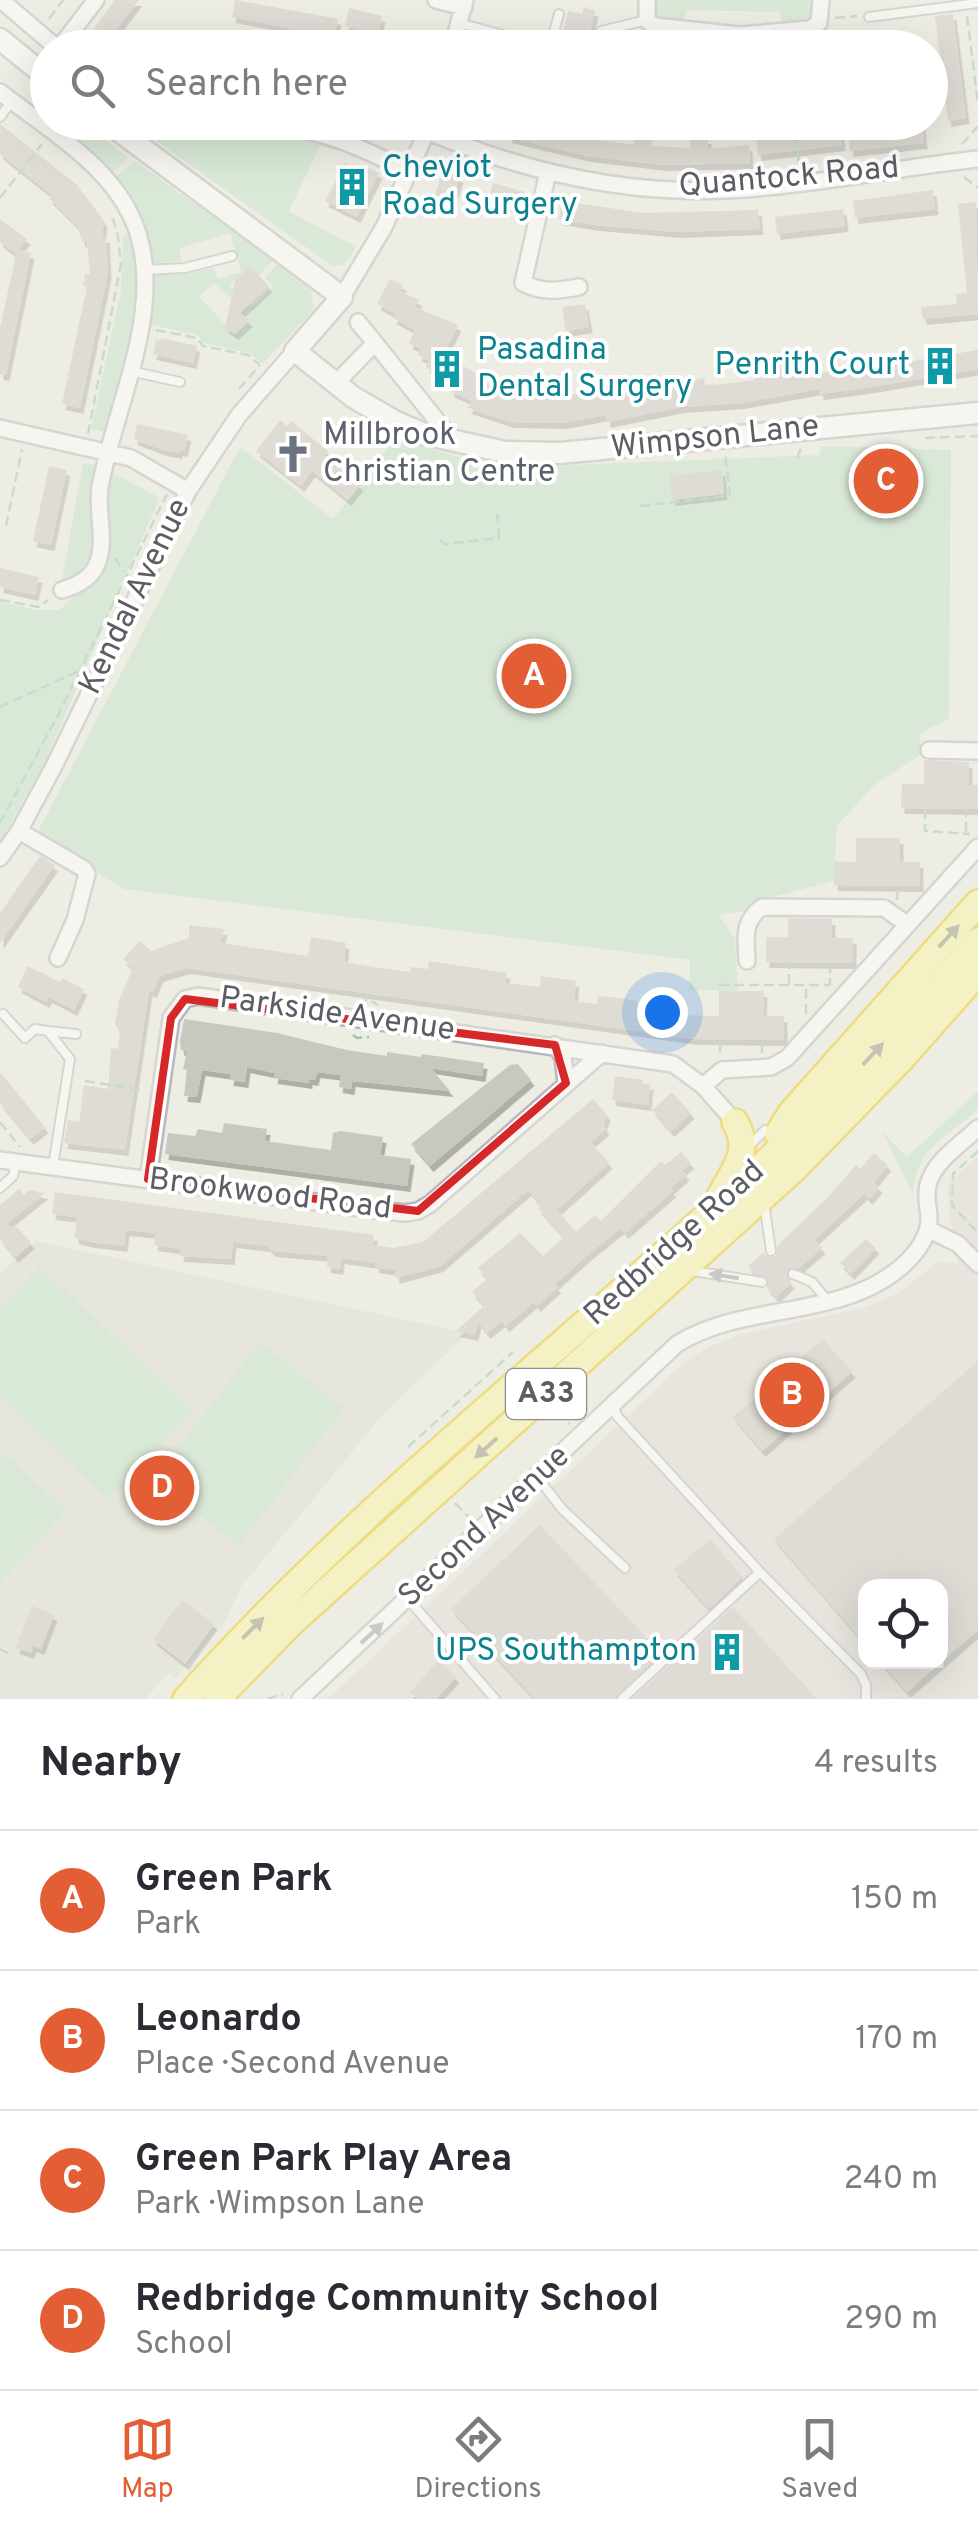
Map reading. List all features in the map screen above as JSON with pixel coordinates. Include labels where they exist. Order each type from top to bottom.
[{"type":"highway","name":"A33","points":[[749,1163],[978,904]]},
{"type":"highway","name":"Redbridge Road","points":[[186,1699],[345,1539],[710,1213],[749,1163],[850,1079],[978,941]]},
{"type":"highway","name":"Redbridge Road","points":[[228,1696],[271,1642],[763,1198],[865,1096],[978,972]]},
{"type":"highway","name":"A33","points":[[865,1096],[917,1058],[978,998]]},
{"type":"highway","points":[[735,1122],[765,1130],[791,1113]]},
{"type":"highway","points":[[735,1122],[743,1134],[749,1163]]},
{"type":"street","points":[[1,0],[37,30]]},
{"type":"street","points":[[72,30],[96,0]]},
{"type":"street","points":[[436,0],[463,10]]},
{"type":"street","points":[[647,0],[647,20],[654,26],[692,30]]},
{"type":"street","points":[[796,30],[810,29],[820,19],[821,0]]},
{"type":"street","points":[[0,40],[30,64]]},
{"type":"street","points":[[6,97],[30,116]]},
{"type":"street","points":[[61,140],[101,171],[132,216],[143,251],[146,300],[100,490],[98,562],[76,586],[62,590]]},
{"type":"street","points":[[131,140],[342,296]]},
{"type":"street","points":[[340,140],[411,172]]},
{"type":"street","points":[[296,352],[342,296],[384,227],[425,140]]},
{"type":"street","name":"Quantock Road","points":[[457,140],[486,154],[548,172],[648,189],[727,190],[978,159]]},
{"type":"street","points":[[548,172],[523,283],[553,292],[579,287]]},
{"type":"street","points":[[358,322],[452,441]]},
{"type":"street","points":[[336,383],[375,343]]},
{"type":"street","name":"Kendal Avenue","points":[[0,858],[19,831],[188,490],[239,415],[296,352]]},
{"type":"street","name":"Wimpson Lane","points":[[296,352],[385,416],[424,434],[479,448],[533,454],[978,414]]},
{"type":"street","points":[[0,428],[110,452],[140,463],[188,490]]},
{"type":"street","points":[[929,750],[978,751]]},
{"type":"street","points":[[19,831],[84,868],[87,874],[75,920],[58,958]]},
{"type":"street","points":[[702,1086],[729,1068],[778,1065],[978,844]]},
{"type":"street","points":[[747,960],[746,926],[751,915],[762,907],[884,908],[908,924]]},
{"type":"street","name":"Parkside Avenue","points":[[148,1179],[171,1018],[185,999],[198,996],[673,1064],[702,1086],[735,1122]]},
{"type":"street","points":[[554,1045],[563,1057],[566,1084]]},
{"type":"street","name":"Brookwood Road","points":[[10,1157],[376,1210],[418,1211],[602,1053]]},
{"type":"street","points":[[978,1128],[948,1154],[928,1184],[928,1229],[958,1244],[978,1264]]},
{"type":"street","name":"Second Avenue","points":[[300,1699],[677,1344],[701,1329],[827,1300],[874,1284],[920,1248],[928,1229]]},
{"type":"lane","points":[[869,17],[978,2]]},
{"type":"lane","points":[[463,10],[510,30]]},
{"type":"lane","points":[[555,30],[559,14]]},
{"type":"lane","points":[[600,30],[604,17]]},
{"type":"lane","points":[[604,30],[647,20]]},
{"type":"lane","points":[[0,117],[6,97]]},
{"type":"lane","points":[[144,270],[184,268],[232,256]]},
{"type":"lane","points":[[130,372],[180,382]]},
{"type":"lane","points":[[3,1014],[25,1038],[35,1029],[76,1034]]},
{"type":"lane","points":[[48,1031],[70,1059],[53,1166]]},
{"type":"lane","points":[[749,1163],[765,1130]]},
{"type":"lane","points":[[0,1188],[13,1176],[10,1157]]},
{"type":"lane","points":[[763,1198],[771,1251]]},
{"type":"lane","points":[[686,1270],[762,1282]]},
{"type":"lane","points":[[793,1274],[812,1282],[827,1300]]},
{"type":"lane","points":[[613,1404],[617,1416],[760,1572],[861,1674],[866,1699]]},
{"type":"lane","points":[[538,1478],[562,1509],[625,1568]]},
{"type":"lane","points":[[622,1699],[760,1572]]},
{"type":"lane","points":[[408,1599],[495,1699]]},
{"type":"path","points":[[40,30],[63,0]]},
{"type":"path","points":[[966,4],[978,104]]},
{"type":"path","points":[[820,19],[869,17]]},
{"type":"path","points":[[796,140],[801,182]]},
{"type":"path","points":[[0,198],[44,141],[54,149]]},
{"type":"path","points":[[88,431],[121,264],[118,236],[107,205]]},
{"type":"path","points":[[140,326],[196,338],[204,346],[248,356],[274,376]]},
{"type":"path","points":[[923,438],[978,436]]},
{"type":"path","points":[[640,506],[730,496],[723,437]]},
{"type":"path","points":[[6,526],[22,448]]},
{"type":"path","points":[[440,540],[446,544],[499,538],[497,510]]},
{"type":"path","points":[[0,600],[39,607],[62,590]]},
{"type":"path","points":[[0,707],[106,659]]},
{"type":"path","points":[[0,823],[80,670]]},
{"type":"path","points":[[925,809],[925,831],[966,832],[978,844]]},
{"type":"path","points":[[966,809],[966,832]]},
{"type":"path","points":[[788,986],[789,962]]},
{"type":"path","points":[[719,985],[830,986],[830,963]]},
{"type":"path","points":[[806,986],[806,1026],[811,1030]]},
{"type":"path","points":[[347,1028],[358,1038],[378,1032]]},
{"type":"path","points":[[85,1081],[160,1092]]},
{"type":"path","points":[[0,1122],[24,1151],[10,1157]]},
{"type":"path","points":[[978,1152],[953,1174],[952,1205],[978,1233]]},
{"type":"path","points":[[407,1446],[514,1352]]},
{"type":"path","points":[[454,1502],[482,1531]]},
{"type":"path","points":[[0,1649],[8,1653]]},
{"type":"path","points":[[266,1699],[280,1696]]},
{"type":"highlighted area","points":[[185,999],[555,1045],[566,1083],[418,1211],[148,1179],[171,1018]]},
{"type":"shaded area","points":[[978,1156],[978,1699],[328,1699],[686,1361],[738,1335],[867,1307],[900,1292],[937,1262],[958,1263],[948,1184]]},
{"type":"shaded area","points":[[36,1241],[467,1333],[380,1418],[241,1587],[225,1622],[175,1678],[169,1673],[145,1699],[0,1699],[0,1273]]},
{"type":"green space","points":[[651,0],[815,0],[816,15],[809,22],[783,27],[780,12],[687,10],[683,22],[654,18]]},
{"type":"green space","points":[[70,140],[105,140],[129,158],[111,174]]},
{"type":"green space","points":[[155,140],[316,140],[337,145],[334,150],[320,146],[289,211],[356,247],[344,264],[331,265]]},
{"type":"green space","points":[[135,161],[274,260],[259,275],[250,266],[229,285],[235,292],[229,298],[214,283],[199,296],[234,334],[248,321],[235,306],[242,299],[251,307],[273,287],[265,278],[278,263],[311,290],[314,310],[262,364],[250,353],[203,343],[198,335],[147,324],[153,275],[214,268],[218,279],[241,272],[230,233],[180,248],[181,261],[149,264],[137,219],[115,177]]},
{"type":"green space","points":[[133,234],[138,300],[109,432],[91,429],[121,290],[123,237]]},
{"type":"green space","points":[[395,438],[475,462],[521,467],[820,455],[821,446],[951,450],[949,718],[920,734],[920,755],[873,786],[837,826],[834,881],[772,897],[744,911],[719,915],[735,939],[738,991],[689,990],[690,960],[124,889],[35,837],[240,447],[333,519]]},
{"type":"green space","points":[[83,463],[101,466],[98,535],[87,566],[77,576],[62,580]]},
{"type":"green space","points":[[113,473],[159,500],[42,768],[0,842],[0,602],[36,610],[59,610],[97,576],[106,498]]},
{"type":"green space","points":[[978,1091],[978,1109],[935,1144],[920,1164],[913,1194],[882,1131],[907,1157]]},
{"type":"green space","points":[[39,1266],[193,1410],[109,1500],[0,1398],[0,1308]]},
{"type":"green space","points":[[259,1342],[344,1408],[239,1546],[153,1481]]},
{"type":"green space","points":[[0,1450],[66,1511],[0,1583]]},
{"type":"building","points":[[115,0],[139,0],[116,30],[93,30]]},
{"type":"building","points":[[235,0],[338,19],[336,30],[298,30],[232,17]]},
{"type":"building","points":[[584,7],[595,11],[590,30],[563,30],[568,11],[582,14]]},
{"type":"building","points":[[349,8],[382,16],[379,30],[345,26]]},
{"type":"building","points":[[953,14],[966,118],[948,121],[948,30],[937,30],[935,16]]},
{"type":"building","points":[[0,124],[77,185],[104,221],[102,237],[106,237],[108,273],[80,408],[62,404],[87,287],[83,286],[85,274],[90,274],[87,241],[83,243],[77,226],[49,198],[52,195],[0,154]]},
{"type":"building","points":[[520,140],[600,140],[634,145],[635,140],[652,140],[651,146],[690,148],[690,140],[708,140],[708,149],[749,145],[750,163],[664,165],[587,156]]},
{"type":"building","points":[[756,140],[841,140],[842,145],[758,155]]},
{"type":"building","points":[[849,140],[924,140],[924,143],[850,151]]},
{"type":"building","name":"Cheviot Road Surgery","points":[[345,163],[360,171],[363,165],[379,173],[357,217],[325,201]]},
{"type":"building","points":[[443,170],[460,177],[449,211],[432,204]]},
{"type":"building","points":[[493,183],[525,192],[520,210],[488,200]]},
{"type":"building","points":[[933,190],[935,209],[855,218],[853,201]]},
{"type":"building","points":[[562,201],[643,213],[758,210],[760,229],[677,232],[596,225],[559,219]]},
{"type":"building","points":[[976,202],[978,314],[923,319],[921,307],[957,304],[956,294],[967,293],[958,204]]},
{"type":"building","points":[[843,209],[845,226],[777,234],[775,217]]},
{"type":"building","points":[[0,219],[27,239],[18,250],[31,253],[6,375],[0,374],[0,328],[16,254],[0,242]]},
{"type":"building","points":[[250,266],[269,286],[240,313],[249,321],[235,334],[225,327],[235,280]]},
{"type":"building","points":[[390,279],[403,285],[400,291],[419,300],[415,307],[458,325],[443,355],[476,373],[474,378],[509,394],[561,396],[625,386],[630,396],[678,388],[677,383],[704,378],[705,385],[725,384],[754,380],[751,364],[781,358],[781,362],[807,358],[809,375],[858,366],[857,361],[899,355],[900,363],[978,350],[978,369],[820,394],[819,389],[741,403],[681,407],[607,422],[606,415],[563,423],[510,422],[468,408],[472,401],[450,391],[453,383],[426,367],[429,361],[418,355],[421,349],[409,343],[415,330],[377,304]]},
{"type":"building","points":[[585,304],[589,327],[566,331],[562,307]]},
{"type":"building","points":[[156,340],[197,346],[193,363],[153,354]]},
{"type":"building","name":"Millbrook Christian Centre","points":[[280,420],[287,426],[291,421],[328,451],[324,456],[360,485],[348,500],[312,471],[301,486],[256,451]]},
{"type":"building","points":[[137,424],[188,435],[184,451],[163,450],[134,439]]},
{"type":"building","points":[[49,466],[67,470],[51,545],[33,541]]},
{"type":"building","points":[[722,470],[724,494],[672,500],[670,476]]},
{"type":"building","points":[[0,568],[39,577],[35,595],[0,587]]},
{"type":"building","points":[[924,760],[969,762],[969,785],[978,785],[978,809],[901,808],[902,784],[924,784]]},
{"type":"building","points":[[856,838],[900,838],[900,862],[920,862],[920,886],[834,885],[834,861],[856,862]]},
{"type":"building","points":[[40,856],[55,865],[0,943],[0,913]]},
{"type":"building","points":[[788,918],[832,919],[832,938],[853,938],[853,963],[766,962],[766,937],[788,937]]},
{"type":"building","points":[[189,925],[224,929],[221,942],[227,944],[308,956],[311,937],[346,943],[344,962],[374,967],[410,972],[411,967],[428,969],[429,961],[507,973],[505,983],[540,987],[541,976],[576,981],[574,1001],[597,1004],[598,996],[612,997],[638,1004],[679,1007],[678,1015],[719,1016],[719,991],[764,991],[763,1016],[784,1016],[784,1040],[694,1039],[187,968],[160,976],[153,992],[149,990],[125,1150],[64,1143],[68,1120],[79,1122],[84,1085],[108,1089],[111,1048],[118,1049],[120,1032],[115,1024],[119,1000],[133,968],[123,959],[140,941],[151,951],[189,938]]},
{"type":"building","points":[[28,966],[84,989],[74,1010],[49,997],[46,1002],[18,987]]},
{"type":"building","points":[[184,1019],[387,1056],[387,1052],[421,1057],[422,1054],[484,1063],[482,1076],[431,1068],[450,1091],[352,1081],[351,1089],[339,1087],[341,1075],[317,1072],[315,1080],[309,1079],[309,1083],[274,1078],[275,1073],[247,1067],[245,1082],[230,1080],[231,1074],[202,1070],[197,1097],[184,1096],[187,1051],[181,1050],[180,1042]]},
{"type":"building","points":[[518,1064],[531,1080],[430,1166],[411,1144],[510,1065]]},
{"type":"building","points":[[0,1072],[45,1127],[30,1139],[0,1103]]},
{"type":"building","points":[[615,1076],[650,1084],[648,1105],[612,1100]]},
{"type":"building","points":[[672,1092],[691,1113],[671,1131],[652,1110]]},
{"type":"building","points":[[593,1099],[607,1115],[603,1125],[606,1129],[591,1142],[609,1163],[557,1210],[576,1232],[595,1215],[601,1221],[661,1161],[665,1165],[681,1152],[691,1163],[682,1170],[686,1175],[625,1233],[621,1228],[591,1252],[537,1306],[534,1302],[506,1326],[502,1321],[487,1333],[478,1322],[475,1335],[456,1331],[484,1306],[472,1292],[487,1279],[478,1268],[520,1233],[543,1256],[564,1237],[538,1208],[541,1205],[528,1190],[440,1266],[396,1278],[395,1270],[375,1267],[376,1263],[341,1258],[340,1269],[327,1267],[328,1256],[273,1251],[267,1246],[233,1242],[231,1259],[180,1256],[181,1249],[154,1245],[156,1233],[126,1230],[124,1246],[91,1242],[75,1238],[77,1217],[52,1214],[55,1192],[374,1235],[373,1245],[393,1248],[423,1242]]},
{"type":"building","points":[[224,1123],[267,1129],[265,1141],[331,1150],[333,1133],[340,1131],[383,1137],[380,1155],[411,1159],[407,1186],[165,1154],[168,1133],[195,1136],[198,1129],[222,1133]]},
{"type":"building","points":[[874,1153],[888,1165],[874,1182],[879,1187],[869,1199],[864,1194],[814,1240],[822,1248],[799,1268],[788,1269],[786,1276],[791,1283],[776,1297],[767,1288],[767,1277],[754,1273],[748,1266],[763,1253],[769,1258],[776,1256],[778,1245],[856,1165],[860,1169]]},
{"type":"building","points":[[19,1189],[24,1195],[29,1190],[45,1193],[5,1225],[18,1228],[31,1243],[15,1257],[0,1239],[0,1205]]},
{"type":"building","points":[[866,1239],[876,1248],[851,1274],[840,1263]]},
{"type":"building","points":[[823,1339],[852,1372],[762,1451],[733,1417]]},
{"type":"building","points":[[978,1361],[978,1630],[948,1656],[948,1579],[858,1579],[858,1636],[774,1539]]},
{"type":"building","points":[[540,1525],[661,1653],[615,1699],[535,1699],[451,1609]]},
{"type":"building","points":[[710,1539],[743,1577],[709,1609],[674,1570]]},
{"type":"building","points":[[182,1600],[214,1624],[185,1664],[153,1639]]},
{"type":"building","points":[[32,1606],[54,1615],[41,1649],[33,1646],[31,1653],[16,1648]]},
{"type":"building","name":"UPS Southampton","points":[[733,1607],[817,1699],[633,1699]]},
{"type":"building","points":[[439,1660],[456,1677],[436,1699],[418,1699],[410,1692]]},
{"type":"building","points":[[886,1669],[933,1669],[907,1692]]},
{"type":"place","name":"Cheviot Road Surgery","points":[[352,187]]},
{"type":"place","name":"Penrith Court","points":[[940,366]]},
{"type":"place","name":"Pasadina Dental Surgery","points":[[447,369]]},
{"type":"place","name":"Millbrook Christian Centre","points":[[293,454]]},
{"type":"place","name":"Green Park Play Area","points":[[886,481]]},
{"type":"place","name":"Green Park","points":[[534,676]]},
{"type":"place","name":"Leonardo","points":[[792,1395]]},
{"type":"place","name":"Redbridge Community School","points":[[162,1488]]},
{"type":"place","name":"UPS Southampton","points":[[727,1652]]}]
